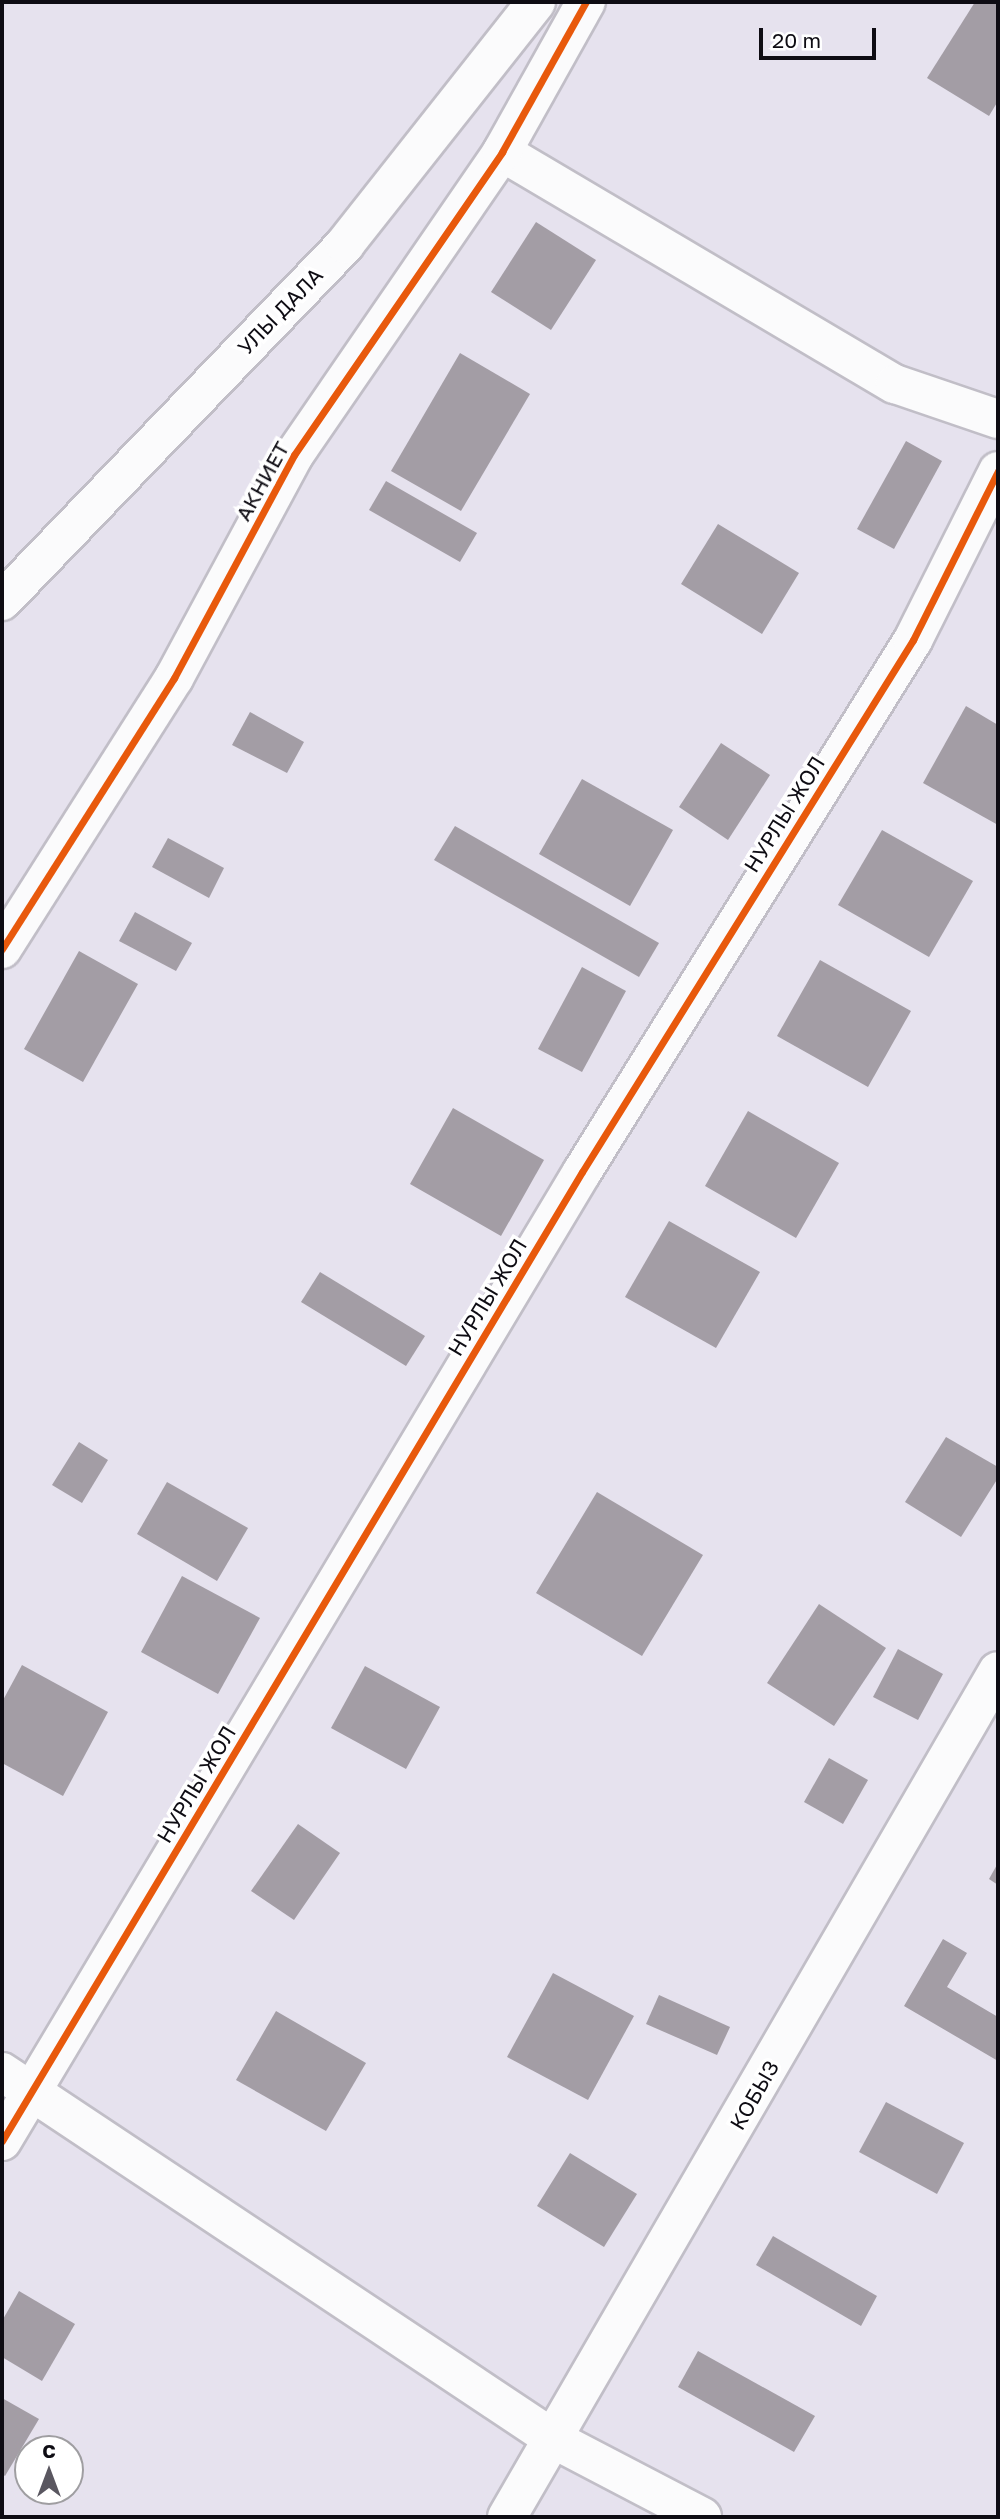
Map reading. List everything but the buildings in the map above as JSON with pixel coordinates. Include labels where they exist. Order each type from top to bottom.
[{"type":"street","name":"УЛЫ ДАЛА","points":[[2,601],[345,244],[536,2]]},
{"type":"street","name":"АКНИЕТ","points":[[2,949],[174,678],[294,455],[502,152],[586,2]]},
{"type":"street","points":[[502,152],[895,384],[998,419]]},
{"type":"street","name":"НУРЛЫ ЖОЛ","points":[[2,2141],[17,2081],[913,640],[998,471]]},
{"type":"street","name":"КОБЫЗ","points":[[507,2517],[555,2440],[998,1671]]},
{"type":"street","points":[[17,2081],[555,2440],[702,2517]]},
{"type":"cycle path","points":[[2,949],[174,678],[294,455],[502,152],[586,2]]},
{"type":"cycle path","points":[[2,2141],[582,1172],[913,640],[998,471]]}]
